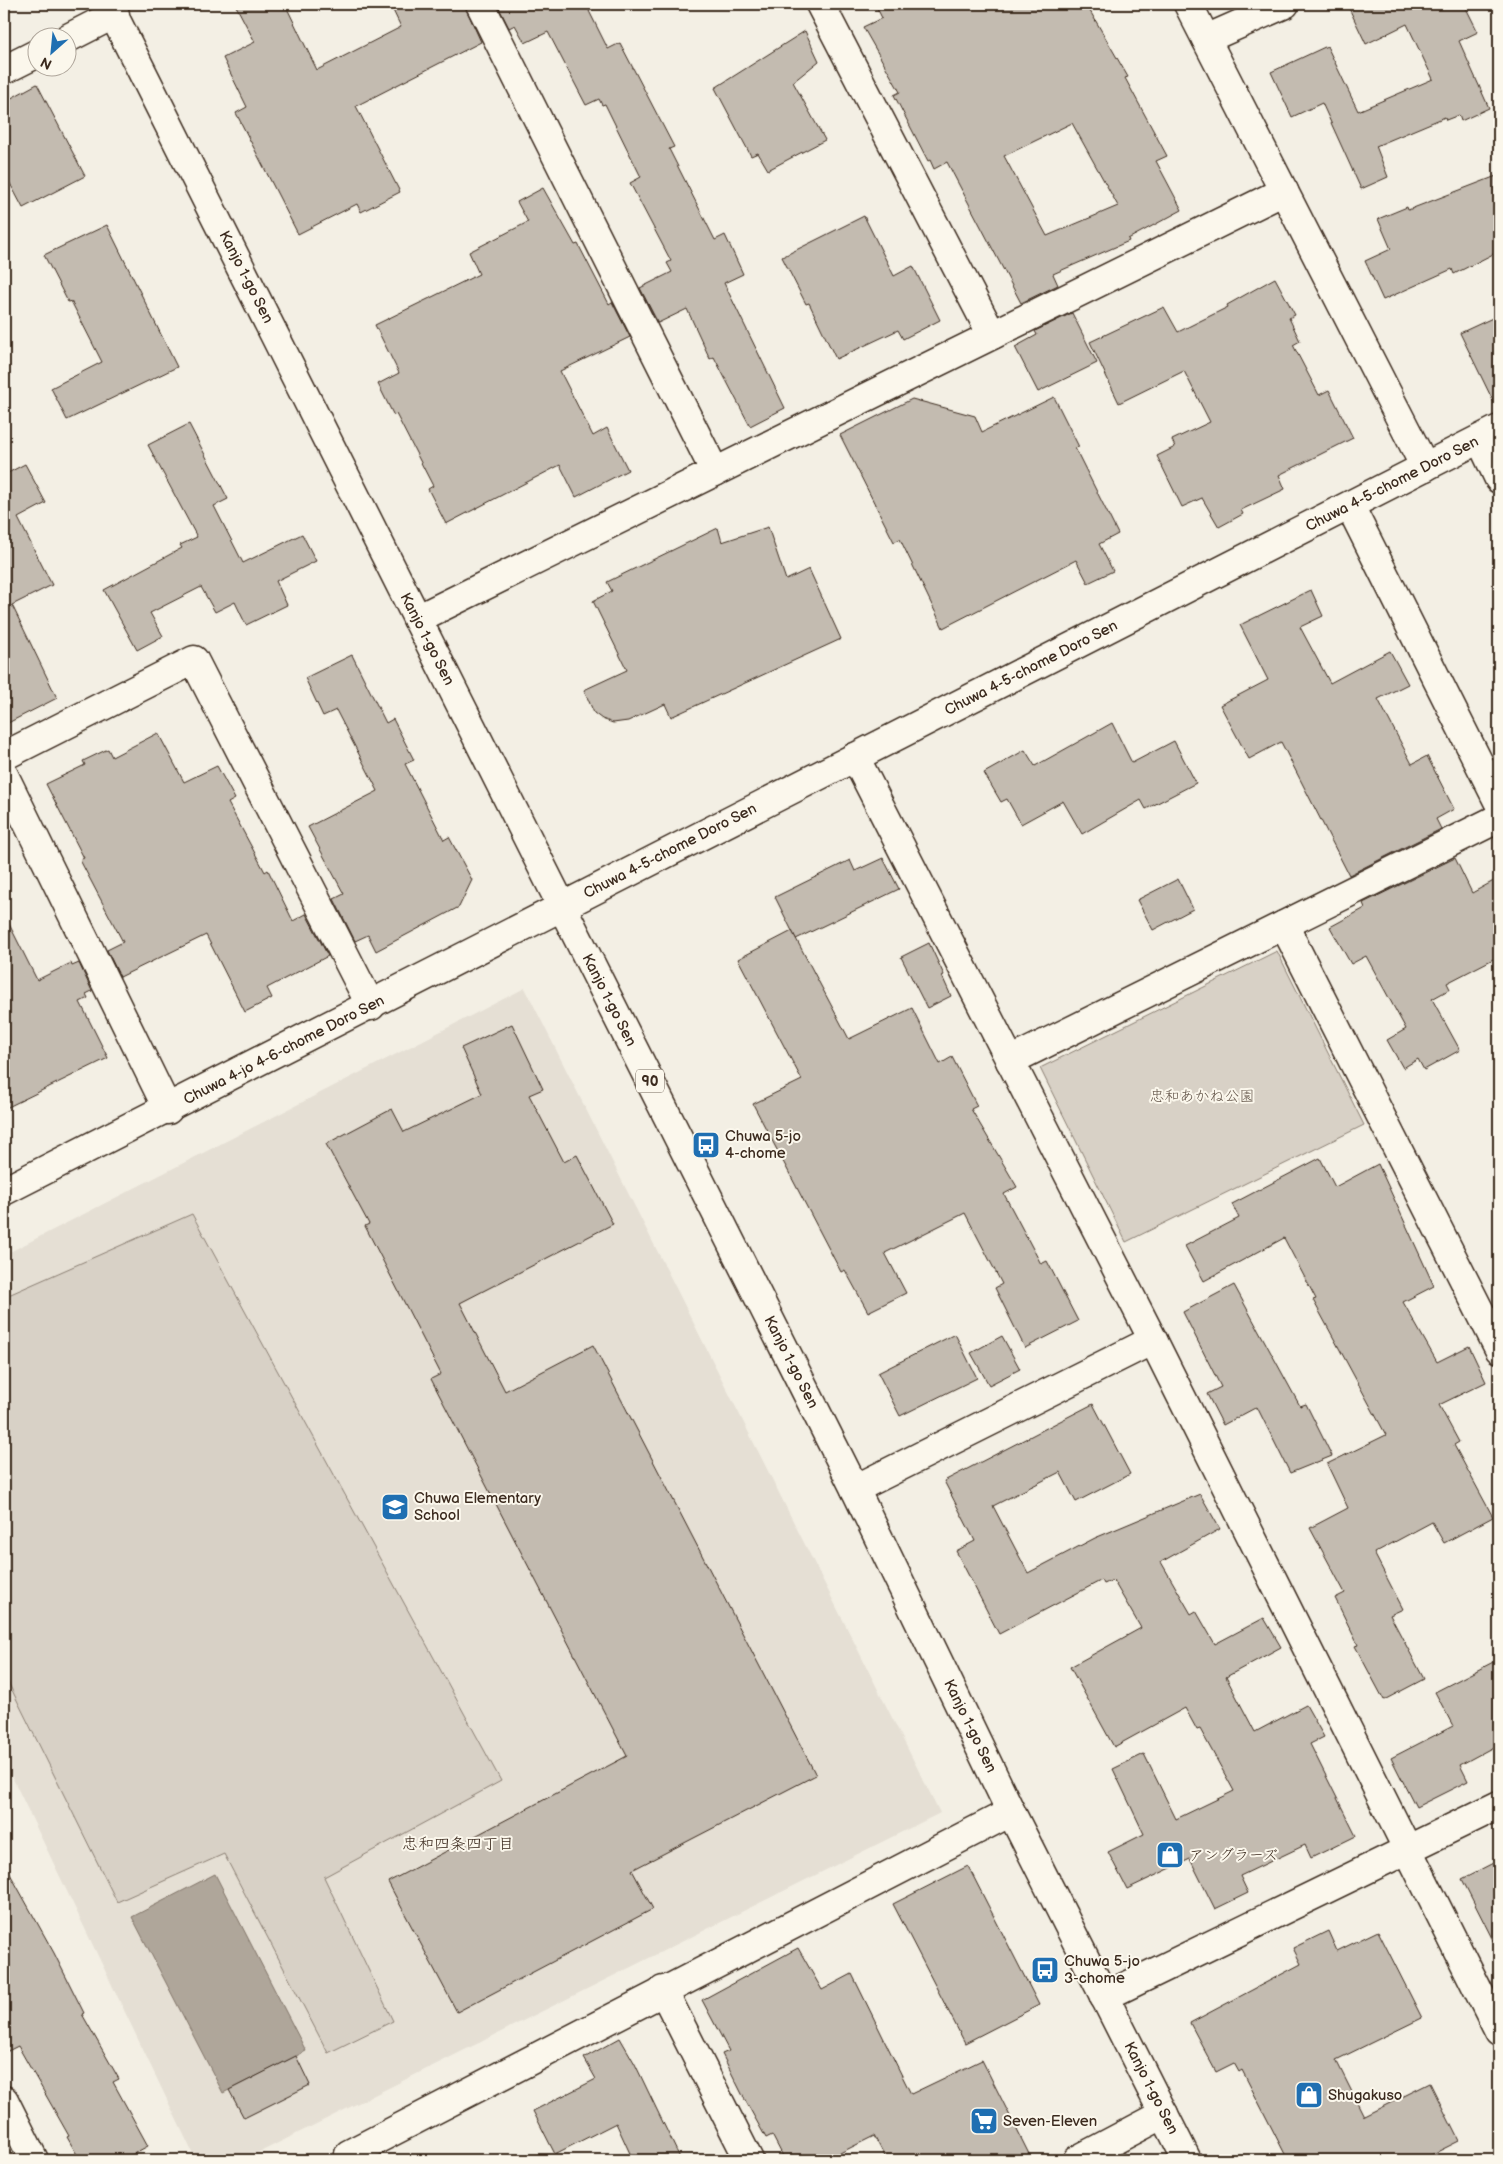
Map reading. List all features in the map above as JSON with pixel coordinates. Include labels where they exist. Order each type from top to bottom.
[{"type":"street","points":[[480,4],[714,472]]},
{"type":"street","points":[[820,4],[992,335]]},
{"type":"street","points":[[1188,4],[1425,467]]},
{"type":"street","points":[[1206,40],[1285,4]]},
{"type":"street","points":[[78,31],[111,9]]},
{"type":"street","name":"Kanjo 1-go Sen","points":[[111,9],[855,1489],[1011,1812],[1188,2160]]},
{"type":"street","points":[[4,70],[28,58]]},
{"type":"street","points":[[417,619],[1284,191]]},
{"type":"street","points":[[1490,434],[1499,479]]},
{"type":"street","name":"Chuwa 4-5-chome Doro Sen","points":[[562,906],[1490,434]]},
{"type":"street","points":[[1350,506],[1499,803]]},
{"type":"street","points":[[4,756],[194,660],[371,1006]]},
{"type":"street","points":[[854,757],[1153,1340],[1499,2032]]},
{"type":"street","points":[[4,775],[168,1110]]},
{"type":"street","points":[[1010,1061],[1499,818]]},
{"type":"street","name":"Chuwa 4-jo 4-6-chome Doro Sen","points":[[4,1192],[371,1006],[562,906]]},
{"type":"street","points":[[1284,925],[1499,1349]]},
{"type":"street","points":[[855,1489],[1153,1340]]},
{"type":"street","points":[[1104,1996],[1499,1805]]},
{"type":"street","points":[[353,2160],[349,2154],[663,1990],[1011,1812]]},
{"type":"street","points":[[663,1990],[749,2160]]},
{"type":"street","points":[[4,2100],[34,2160]]},
{"type":"street","points":[[1077,2160],[1164,2114]]},
{"type":"shaded area","name":"Chuwa Elementary School","points":[[525,988],[940,1813],[244,2160],[196,2160],[4,1760],[4,1255]]},
{"type":"shaded area","points":[[215,1874],[306,2051],[223,2093],[132,1917]]},
{"type":"green space","name":"忠和あかね公園","points":[[1277,951],[1364,1125],[1126,1242],[1040,1068]]},
{"type":"green space","points":[[192,1214],[501,1781],[324,1877],[393,2021],[328,2053],[224,1854],[117,1902],[4,1674],[4,1297]]},
{"type":"building","points":[[235,4],[285,4],[317,70],[401,27],[390,4],[464,4],[481,42],[356,106],[400,192],[361,212],[357,204],[298,234],[236,113],[247,107],[223,58],[255,42]]},
{"type":"building","points":[[497,4],[602,4],[589,11],[608,49],[620,43],[674,147],[669,149],[715,240],[725,235],[743,274],[724,283],[785,408],[750,426],[714,357],[710,359],[687,309],[658,323],[640,288],[672,272],[667,263],[671,261],[630,183],[641,177],[605,104],[602,105],[599,99],[586,105],[548,32],[525,43],[515,25],[509,28]]},
{"type":"building","points":[[875,4],[1086,4],[1128,77],[1125,78],[1167,156],[1156,161],[1182,210],[1128,239],[1129,241],[1053,274],[1058,285],[1021,303],[947,162],[934,169],[894,95],[900,92],[863,27],[882,18]],"holes":[[[1072,123],[1118,206],[1047,236],[1004,156]]]},
{"type":"building","points":[[1347,4],[1464,4],[1478,32],[1459,41],[1489,108],[1461,121],[1459,115],[1446,120],[1445,117],[1376,146],[1388,177],[1361,189],[1322,103],[1292,117],[1271,72],[1327,46],[1358,111],[1433,79],[1407,24],[1366,44]]},
{"type":"building","points":[[805,31],[819,61],[793,82],[825,140],[768,170],[758,153],[751,156],[715,88]]},
{"type":"building","points":[[37,84],[85,176],[23,208],[4,172],[4,102]]},
{"type":"building","points":[[1499,175],[1499,251],[1454,274],[1452,269],[1383,300],[1365,261],[1391,249],[1378,219],[1407,207],[1408,210]]},
{"type":"building","points":[[543,188],[575,245],[578,244],[609,304],[612,302],[630,337],[560,371],[593,436],[607,428],[628,470],[576,497],[560,465],[446,524],[428,489],[433,486],[396,414],[394,416],[378,384],[399,373],[375,325],[479,274],[469,252],[528,222],[517,202]]},
{"type":"building","points":[[864,216],[894,276],[913,266],[940,320],[903,339],[898,330],[836,359],[809,303],[806,304],[782,257]]},
{"type":"building","points":[[107,225],[177,367],[67,420],[51,388],[102,362],[71,301],[68,302],[44,255]]},
{"type":"building","points":[[1275,278],[1295,315],[1289,318],[1300,341],[1293,345],[1319,395],[1329,390],[1353,438],[1279,475],[1285,489],[1241,510],[1243,514],[1219,527],[1202,498],[1182,507],[1157,456],[1175,447],[1172,440],[1210,422],[1184,371],[1119,403],[1090,342],[1164,307],[1178,332],[1228,307],[1227,305]]},
{"type":"building","points":[[1072,313],[1097,363],[1038,392],[1015,347],[1037,335],[1035,331]]},
{"type":"building","points":[[1499,315],[1499,413],[1460,333]]},
{"type":"building","points":[[1054,397],[1079,447],[1075,448],[1118,534],[1099,544],[1113,571],[1088,583],[1076,560],[943,628],[900,539],[894,542],[840,435],[912,399],[975,416],[982,432]]},
{"type":"building","points":[[189,424],[228,499],[214,506],[243,563],[302,534],[316,561],[276,581],[287,605],[246,625],[235,602],[215,612],[201,587],[150,613],[163,636],[137,650],[104,590],[182,548],[180,545],[197,537],[148,445]]},
{"type":"building","points":[[25,464],[46,503],[18,518],[52,585],[12,605],[57,698],[4,725],[4,475]]},
{"type":"building","points":[[768,527],[786,580],[809,569],[841,639],[671,717],[665,704],[628,721],[613,723],[602,719],[594,713],[584,690],[627,670],[593,601],[612,591],[607,582],[718,528],[722,542]]},
{"type":"building","points":[[1311,590],[1323,616],[1300,627],[1330,683],[1390,651],[1408,684],[1378,699],[1412,764],[1427,756],[1454,809],[1436,819],[1441,829],[1349,875],[1281,742],[1249,759],[1220,705],[1268,680],[1240,625]]},
{"type":"building","points":[[352,655],[386,723],[393,719],[414,760],[405,764],[444,840],[449,837],[472,880],[459,907],[376,951],[368,935],[355,941],[334,899],[344,894],[308,827],[378,791],[336,710],[323,716],[305,678]]},
{"type":"building","points":[[1112,723],[1132,763],[1174,741],[1196,783],[1146,809],[1141,800],[1082,834],[1063,801],[1021,824],[1007,799],[1001,802],[984,773],[1025,750],[1035,766]]},
{"type":"building","points":[[158,733],[184,782],[217,766],[235,799],[228,803],[265,872],[268,870],[293,921],[306,914],[328,956],[267,988],[272,998],[245,1012],[206,935],[120,977],[107,950],[123,942],[80,860],[84,858],[46,784],[85,765],[83,761],[108,749],[112,757]]},
{"type":"building","points":[[883,858],[899,889],[796,939],[775,897],[850,860],[855,871]]},
{"type":"building","points":[[1455,858],[1472,893],[1499,878],[1499,956],[1447,983],[1450,989],[1432,999],[1460,1050],[1424,1070],[1418,1059],[1403,1068],[1387,1040],[1406,1029],[1366,956],[1351,964],[1330,927],[1365,908],[1363,903]]},
{"type":"building","points":[[1178,879],[1193,909],[1153,930],[1137,900]]},
{"type":"building","points":[[4,914],[37,980],[71,963],[72,966],[79,963],[92,991],[86,994],[88,998],[80,1002],[108,1058],[4,1109]]},
{"type":"building","points":[[792,931],[849,1039],[912,1008],[940,1064],[952,1057],[977,1106],[971,1109],[1017,1187],[1004,1194],[1041,1264],[1047,1261],[1078,1321],[1025,1348],[995,1288],[1002,1284],[965,1213],[885,1253],[906,1293],[868,1312],[845,1270],[841,1272],[753,1104],[802,1080],[738,959]]},
{"type":"building","points":[[929,943],[944,975],[942,976],[951,996],[927,1008],[901,957]]},
{"type":"building","points":[[512,1024],[543,1089],[529,1095],[564,1162],[577,1155],[613,1224],[460,1303],[505,1391],[593,1345],[816,1775],[632,1870],[653,1909],[457,2012],[388,1882],[627,1756],[431,1379],[441,1374],[365,1226],[369,1224],[326,1144],[392,1109],[404,1132],[482,1094],[461,1048]]},
{"type":"building","points":[[1320,1158],[1335,1187],[1378,1164],[1434,1286],[1403,1302],[1437,1362],[1469,1346],[1486,1382],[1439,1405],[1459,1442],[1454,1445],[1493,1517],[1444,1543],[1432,1522],[1374,1553],[1403,1609],[1390,1615],[1424,1679],[1384,1700],[1355,1646],[1358,1645],[1335,1598],[1345,1593],[1310,1528],[1348,1508],[1327,1464],[1386,1435],[1313,1300],[1316,1299],[1284,1238],[1204,1281],[1185,1246],[1239,1218],[1232,1204]]},
{"type":"building","points":[[1234,1285],[1300,1406],[1306,1404],[1332,1456],[1290,1473],[1257,1407],[1223,1425],[1207,1394],[1221,1387],[1183,1312]]},
{"type":"building","points":[[955,1334],[977,1378],[900,1416],[878,1373]]},
{"type":"building","points":[[1002,1336],[1020,1369],[989,1385],[971,1353]]},
{"type":"building","points":[[1093,1404],[1130,1474],[1076,1502],[1060,1472],[993,1506],[1028,1573],[1095,1538],[1200,1494],[1220,1529],[1161,1562],[1191,1614],[1196,1611],[1215,1644],[1264,1618],[1281,1647],[1226,1677],[1255,1732],[1306,1705],[1324,1737],[1310,1744],[1356,1836],[1311,1858],[1305,1845],[1240,1876],[1248,1893],[1215,1909],[1190,1859],[1127,1889],[1108,1852],[1144,1834],[1113,1769],[1144,1754],[1176,1819],[1234,1791],[1200,1729],[1197,1730],[1185,1708],[1114,1747],[1070,1667],[1141,1628],[1113,1580],[1104,1584],[1102,1580],[999,1634],[956,1551],[975,1541],[944,1481]]},
{"type":"building","points":[[1499,1659],[1499,1744],[1460,1765],[1468,1781],[1416,1807],[1391,1758],[1453,1726],[1435,1692]]},
{"type":"building","points":[[1499,1860],[1499,1952],[1462,1879]]},
{"type":"building","points":[[4,1863],[54,1953],[84,2013],[82,2014],[119,2079],[113,2082],[148,2146],[122,2160],[80,2160],[67,2137],[69,2136],[18,2046],[4,2053]]},
{"type":"building","points":[[968,1866],[1039,2005],[965,2043],[893,1904]]},
{"type":"building","points":[[1328,1931],[1337,1951],[1378,1931],[1422,2018],[1336,2060],[1364,2116],[1430,2083],[1459,2141],[1421,2160],[1288,2160],[1242,2070],[1239,2072],[1234,2063],[1216,2072],[1190,2023],[1301,1964],[1293,1948]]},
{"type":"building","points":[[798,1948],[822,1990],[852,1974],[911,2094],[982,2060],[1032,2160],[887,2160],[874,2136],[826,2160],[785,2160],[772,2135],[766,2138],[744,2098],[722,2054],[729,2051],[702,2000]]},
{"type":"building","points":[[620,2038],[635,2064],[681,2160],[633,2160],[616,2123],[555,2154],[533,2111],[596,2079],[584,2058]]},
{"type":"building","points":[[296,2056],[310,2085],[244,2118],[229,2090]]},
{"type":"place","name":"Chuwa 5-jo 4-chome","points":[[706,1145]]},
{"type":"place","name":"Chuwa Elementary School","points":[[395,1507]]},
{"type":"place","name":"アングラーズ","points":[[1170,1855]]},
{"type":"place","name":"Chuwa 5-jo 3-chome","points":[[1045,1970]]},
{"type":"place","name":"Shugakuso","points":[[1309,2095]]},
{"type":"place","name":"Seven-Eleven","points":[[984,2121]]},
{"type":"district","name":"忠和四条四丁目","points":[[458,1844]]}]
